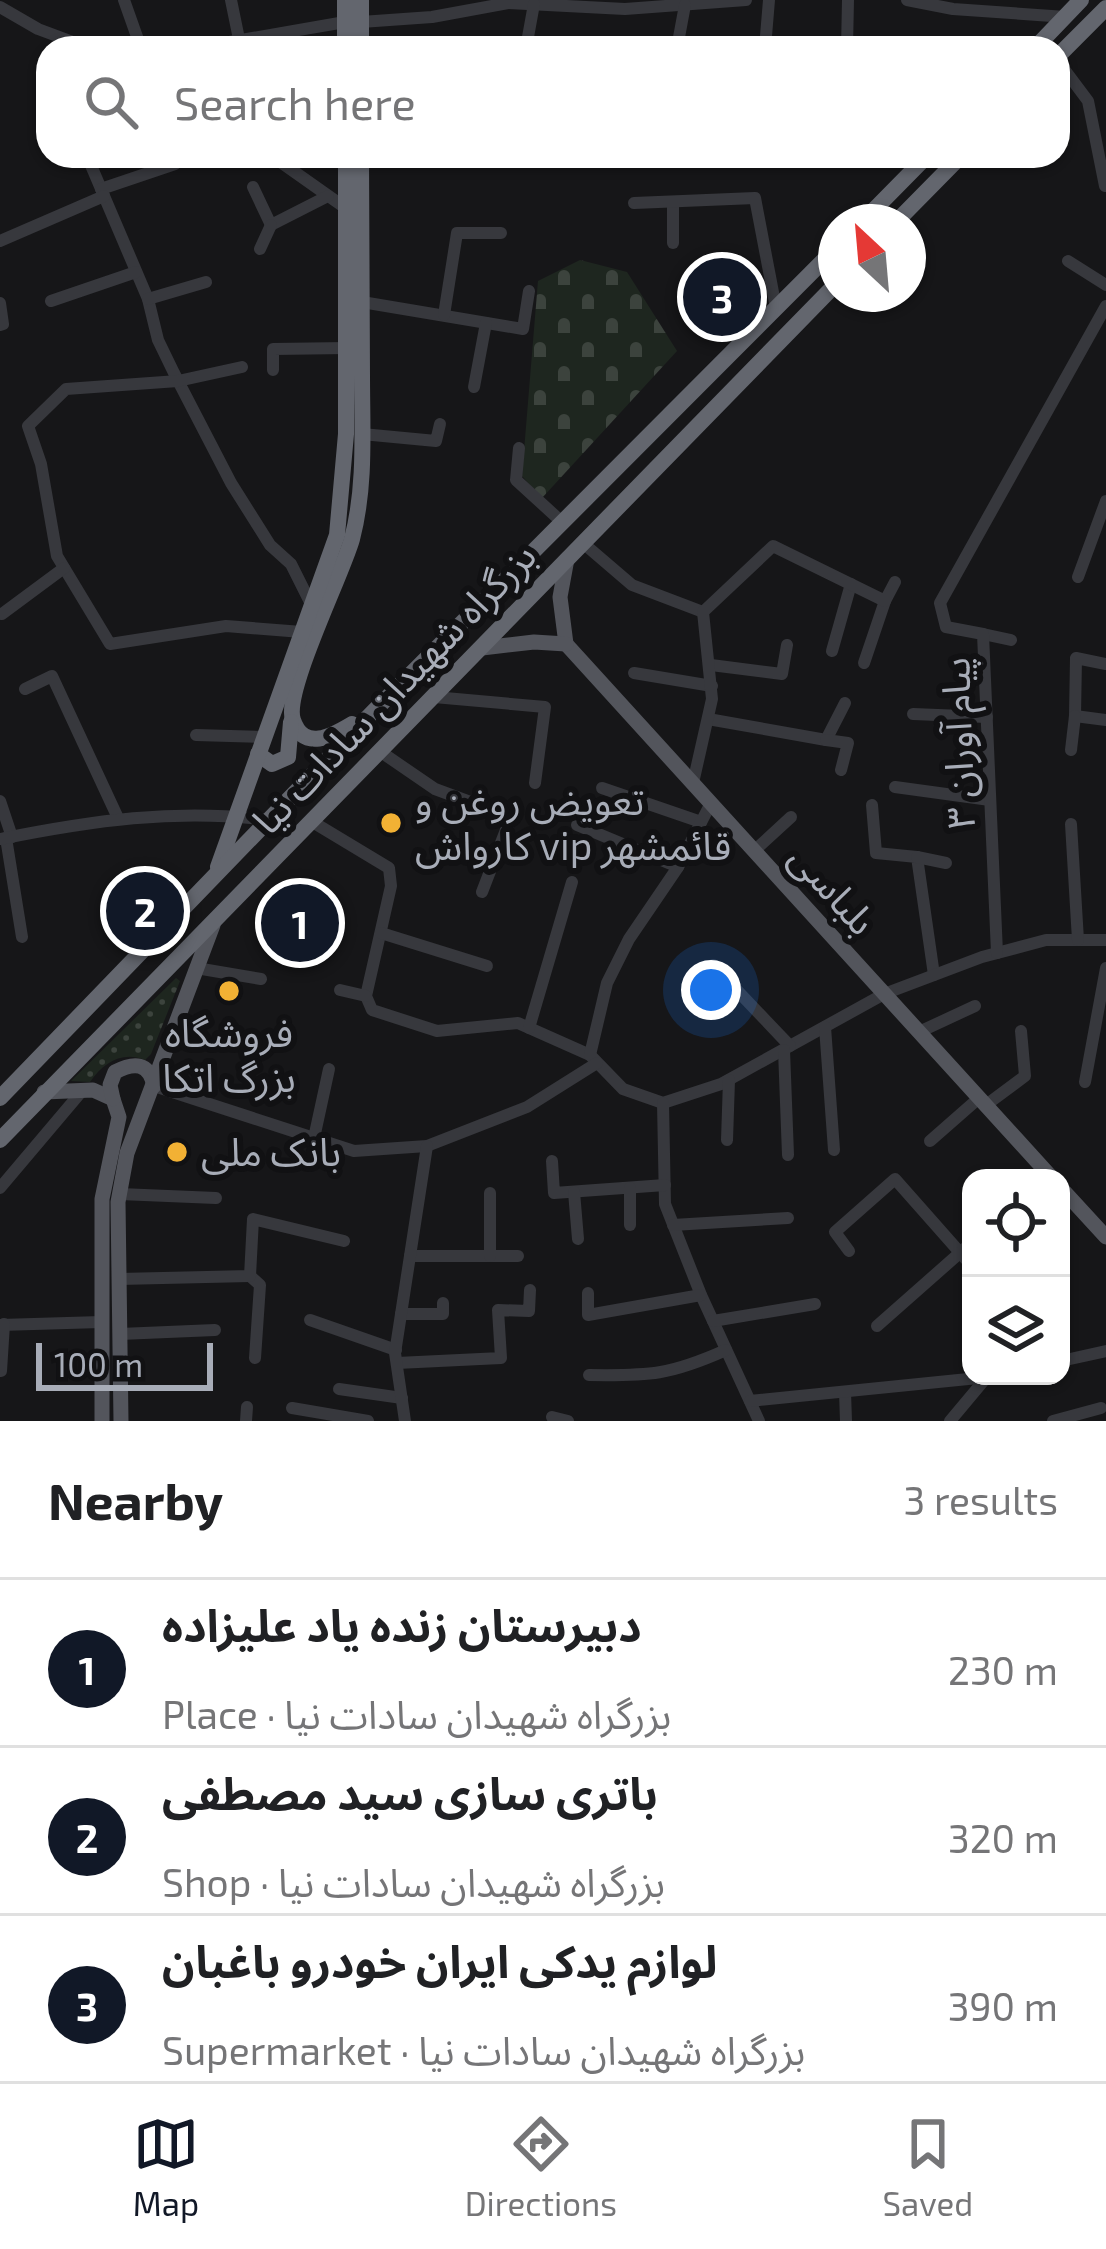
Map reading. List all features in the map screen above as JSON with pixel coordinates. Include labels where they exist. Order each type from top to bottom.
[{"type":"highway","points":[[345,0],[357,36]]},
{"type":"highway","points":[[349,36],[361,0]]},
{"type":"highway","points":[[1047,36],[1081,0]]},
{"type":"highway","points":[[1070,47],[1102,19]]},
{"type":"highway","points":[[216,874],[337,535],[344,487],[346,168]]},
{"type":"highway","points":[[261,745],[272,764],[288,757],[298,681],[352,538],[362,474],[362,168]]},
{"type":"highway","points":[[880,204],[915,168]]},
{"type":"highway","points":[[914,204],[949,168]]},
{"type":"highway","name":"بزرگراه شهیدان سادات نیا","points":[[0,1098],[374,712],[818,266]]},
{"type":"highway","name":"بزرگراه شهیدان سادات نیا","points":[[0,1140],[818,302]]},
{"type":"highway","points":[[290,715],[298,731],[312,740],[326,739],[374,712]]},
{"type":"main road","points":[[482,648],[566,644],[560,597],[568,559]]},
{"type":"main road","name":"بلباسی","points":[[566,644],[1040,1169]]},
{"type":"main road","points":[[121,1421],[120,1194],[138,1116],[154,1086],[218,913]]},
{"type":"main road","points":[[102,1421],[102,1199],[119,1118],[110,1085],[115,1072],[130,1065],[143,1066],[152,1074],[154,1086]]},
{"type":"main road","points":[[44,1092],[93,1090],[113,1099]]},
{"type":"main road","points":[[1070,1198],[1106,1238]]},
{"type":"street","points":[[124,0],[137,36]]},
{"type":"street","points":[[231,0],[238,36]]},
{"type":"street","points":[[259,36],[473,4],[565,3],[625,10],[746,0]]},
{"type":"street","points":[[766,36],[769,0]]},
{"type":"street","points":[[847,36],[848,0]]},
{"type":"street","points":[[913,1],[1066,16]]},
{"type":"street","points":[[528,36],[534,4]]},
{"type":"street","points":[[679,36],[685,5]]},
{"type":"street","points":[[0,7],[50,36]]},
{"type":"street","points":[[1070,75],[1088,101],[1106,186]]},
{"type":"street","points":[[91,168],[178,380],[231,483],[270,544],[291,565],[313,608]]},
{"type":"street","points":[[0,242],[165,168]]},
{"type":"street","points":[[289,168],[347,209]]},
{"type":"street","points":[[253,188],[271,225]]},
{"type":"street","points":[[260,249],[271,225],[328,196]]},
{"type":"street","points":[[634,203],[755,198],[776,308]]},
{"type":"street","points":[[673,202],[673,243]]},
{"type":"street","points":[[444,315],[457,238],[463,231],[501,233]]},
{"type":"street","points":[[1068,261],[1106,285]]},
{"type":"street","points":[[51,301],[136,272]]},
{"type":"street","points":[[148,299],[206,282]]},
{"type":"street","points":[[362,302],[523,329],[529,291]]},
{"type":"street","points":[[0,303],[0,325]]},
{"type":"street","name":"پیام آوران ۳","points":[[997,953],[983,634],[946,627],[940,603],[1106,306]]},
{"type":"street","points":[[473,387],[486,323]]},
{"type":"street","points":[[273,370],[273,349],[347,348]]},
{"type":"street","points":[[242,367],[178,380],[66,389],[28,426],[57,556],[110,644],[226,626],[302,632]]},
{"type":"street","points":[[362,434],[436,441],[440,424]]},
{"type":"street","points":[[519,448],[516,480],[563,523]]},
{"type":"street","points":[[1078,577],[1106,501]]},
{"type":"street","points":[[584,543],[632,584],[703,612]]},
{"type":"street","points":[[703,612],[773,546],[885,602]]},
{"type":"street","points":[[2,614],[64,568]]},
{"type":"street","points":[[864,663],[895,582]]},
{"type":"street","points":[[832,651],[850,584]]},
{"type":"street","points":[[693,783],[712,686],[703,612]]},
{"type":"street","points":[[983,634],[1011,640]]},
{"type":"street","points":[[711,665],[782,674],[787,645]]},
{"type":"street","points":[[1071,750],[1076,658],[1106,664]]},
{"type":"street","points":[[634,674],[712,686]]},
{"type":"street","points":[[25,689],[52,676],[118,818]]},
{"type":"street","points":[[434,697],[545,707],[535,783]]},
{"type":"street","points":[[826,740],[845,703]]},
{"type":"street","points":[[914,714],[987,717]]},
{"type":"street","points":[[1075,716],[1106,720]]},
{"type":"street","points":[[708,719],[848,743],[841,770]]},
{"type":"street","points":[[196,735],[261,745]]},
{"type":"street","points":[[381,752],[435,789],[511,817],[482,892]]},
{"type":"street","points":[[896,787],[990,800]]},
{"type":"street","points":[[602,788],[701,822]]},
{"type":"street","points":[[0,801],[22,937]]},
{"type":"street","points":[[154,1086],[354,1150],[427,1146],[527,1107],[594,1059],[607,982],[629,938],[678,867],[711,803]]},
{"type":"street","points":[[872,805],[876,853],[946,862]]},
{"type":"street","points":[[6,838],[168,814],[268,820]]},
{"type":"street","points":[[754,851],[791,817]]},
{"type":"street","points":[[311,821],[389,868],[391,886],[366,996],[372,1010],[437,1031],[518,1023],[594,1059],[623,1089],[663,1103],[729,1080],[884,994],[934,975],[1046,940],[1106,940]]},
{"type":"street","points":[[1071,824],[1078,940]]},
{"type":"street","points":[[578,825],[678,867]]},
{"type":"street","points":[[916,857],[934,975]]},
{"type":"street","points":[[529,1028],[572,882]]},
{"type":"street","points":[[381,933],[487,966]]},
{"type":"street","points":[[713,965],[787,1048],[788,1155]]},
{"type":"street","points":[[196,968],[261,979]]},
{"type":"street","points":[[1085,1082],[1106,968]]},
{"type":"street","points":[[340,990],[366,996]]},
{"type":"street","points":[[919,1032],[975,1006]]},
{"type":"street","points":[[825,1027],[834,1150]]},
{"type":"street","points":[[929,1142],[982,1101],[1025,1076],[1021,1031]]},
{"type":"street","points":[[314,1138],[329,1069]]},
{"type":"street","points":[[727,1140],[729,1080]]},
{"type":"street","points":[[0,1188],[82,1091]]},
{"type":"street","points":[[663,1103],[665,1204],[759,1421]]},
{"type":"street","points":[[405,1421],[396,1356],[427,1146]]},
{"type":"street","points":[[552,1161],[554,1193],[664,1185]]},
{"type":"street","points":[[849,1251],[835,1232],[895,1179],[962,1244]]},
{"type":"street","points":[[630,1188],[630,1226]]},
{"type":"street","points":[[574,1192],[578,1239]]},
{"type":"street","points":[[490,1193],[490,1256]]},
{"type":"street","points":[[120,1194],[216,1198]]},
{"type":"street","points":[[674,1225],[788,1218]]},
{"type":"street","points":[[250,1276],[253,1219],[344,1240]]},
{"type":"street","points":[[877,1326],[962,1252]]},
{"type":"street","points":[[410,1256],[518,1256]]},
{"type":"street","points":[[119,1279],[250,1276],[260,1286],[256,1358]]},
{"type":"street","points":[[310,1320],[396,1356],[501,1358],[498,1310],[529,1311],[530,1290]]},
{"type":"street","points":[[588,1292],[588,1316],[701,1294]]},
{"type":"street","points":[[401,1314],[443,1313],[442,1303]]},
{"type":"street","points":[[713,1321],[815,1304]]},
{"type":"street","points":[[1,1371],[2,1324],[101,1322]]},
{"type":"street","points":[[120,1334],[215,1330]]},
{"type":"street","points":[[589,1375],[643,1376],[679,1370],[726,1350]]},
{"type":"street","points":[[1070,1359],[1106,1351]]},
{"type":"street","points":[[750,1401],[962,1380]]},
{"type":"street","points":[[950,1421],[980,1385]]},
{"type":"street","points":[[339,1389],[402,1398]]},
{"type":"street","points":[[844,1392],[846,1421]]},
{"type":"street","points":[[292,1408],[368,1421]]},
{"type":"street","points":[[1053,1421],[1101,1408]]},
{"type":"street","points":[[553,1419],[568,1421]]},
{"type":"green space","points":[[580,260],[627,272],[677,351],[542,498],[522,476],[538,281]]},
{"type":"green space","points":[[176,978],[180,981],[145,1060],[121,1058],[107,1064],[90,1082],[71,1081]]},
{"type":"place","name":"لوازم یدکی ایران خودرو باغبان","points":[[722,297]]},
{"type":"place","name":"تعویض روغن و کارواش vip قائمشهر","points":[[391,823]]},
{"type":"place","name":"باتری سازی سید مصطفی","points":[[145,911]]},
{"type":"place","name":"دبیرستان زنده یاد علیزاده","points":[[300,923]]},
{"type":"place","name":"فروشگاه بزرگ اتکا","points":[[229,991]]},
{"type":"place","name":"بانک ملی","points":[[177,1152]]}]
